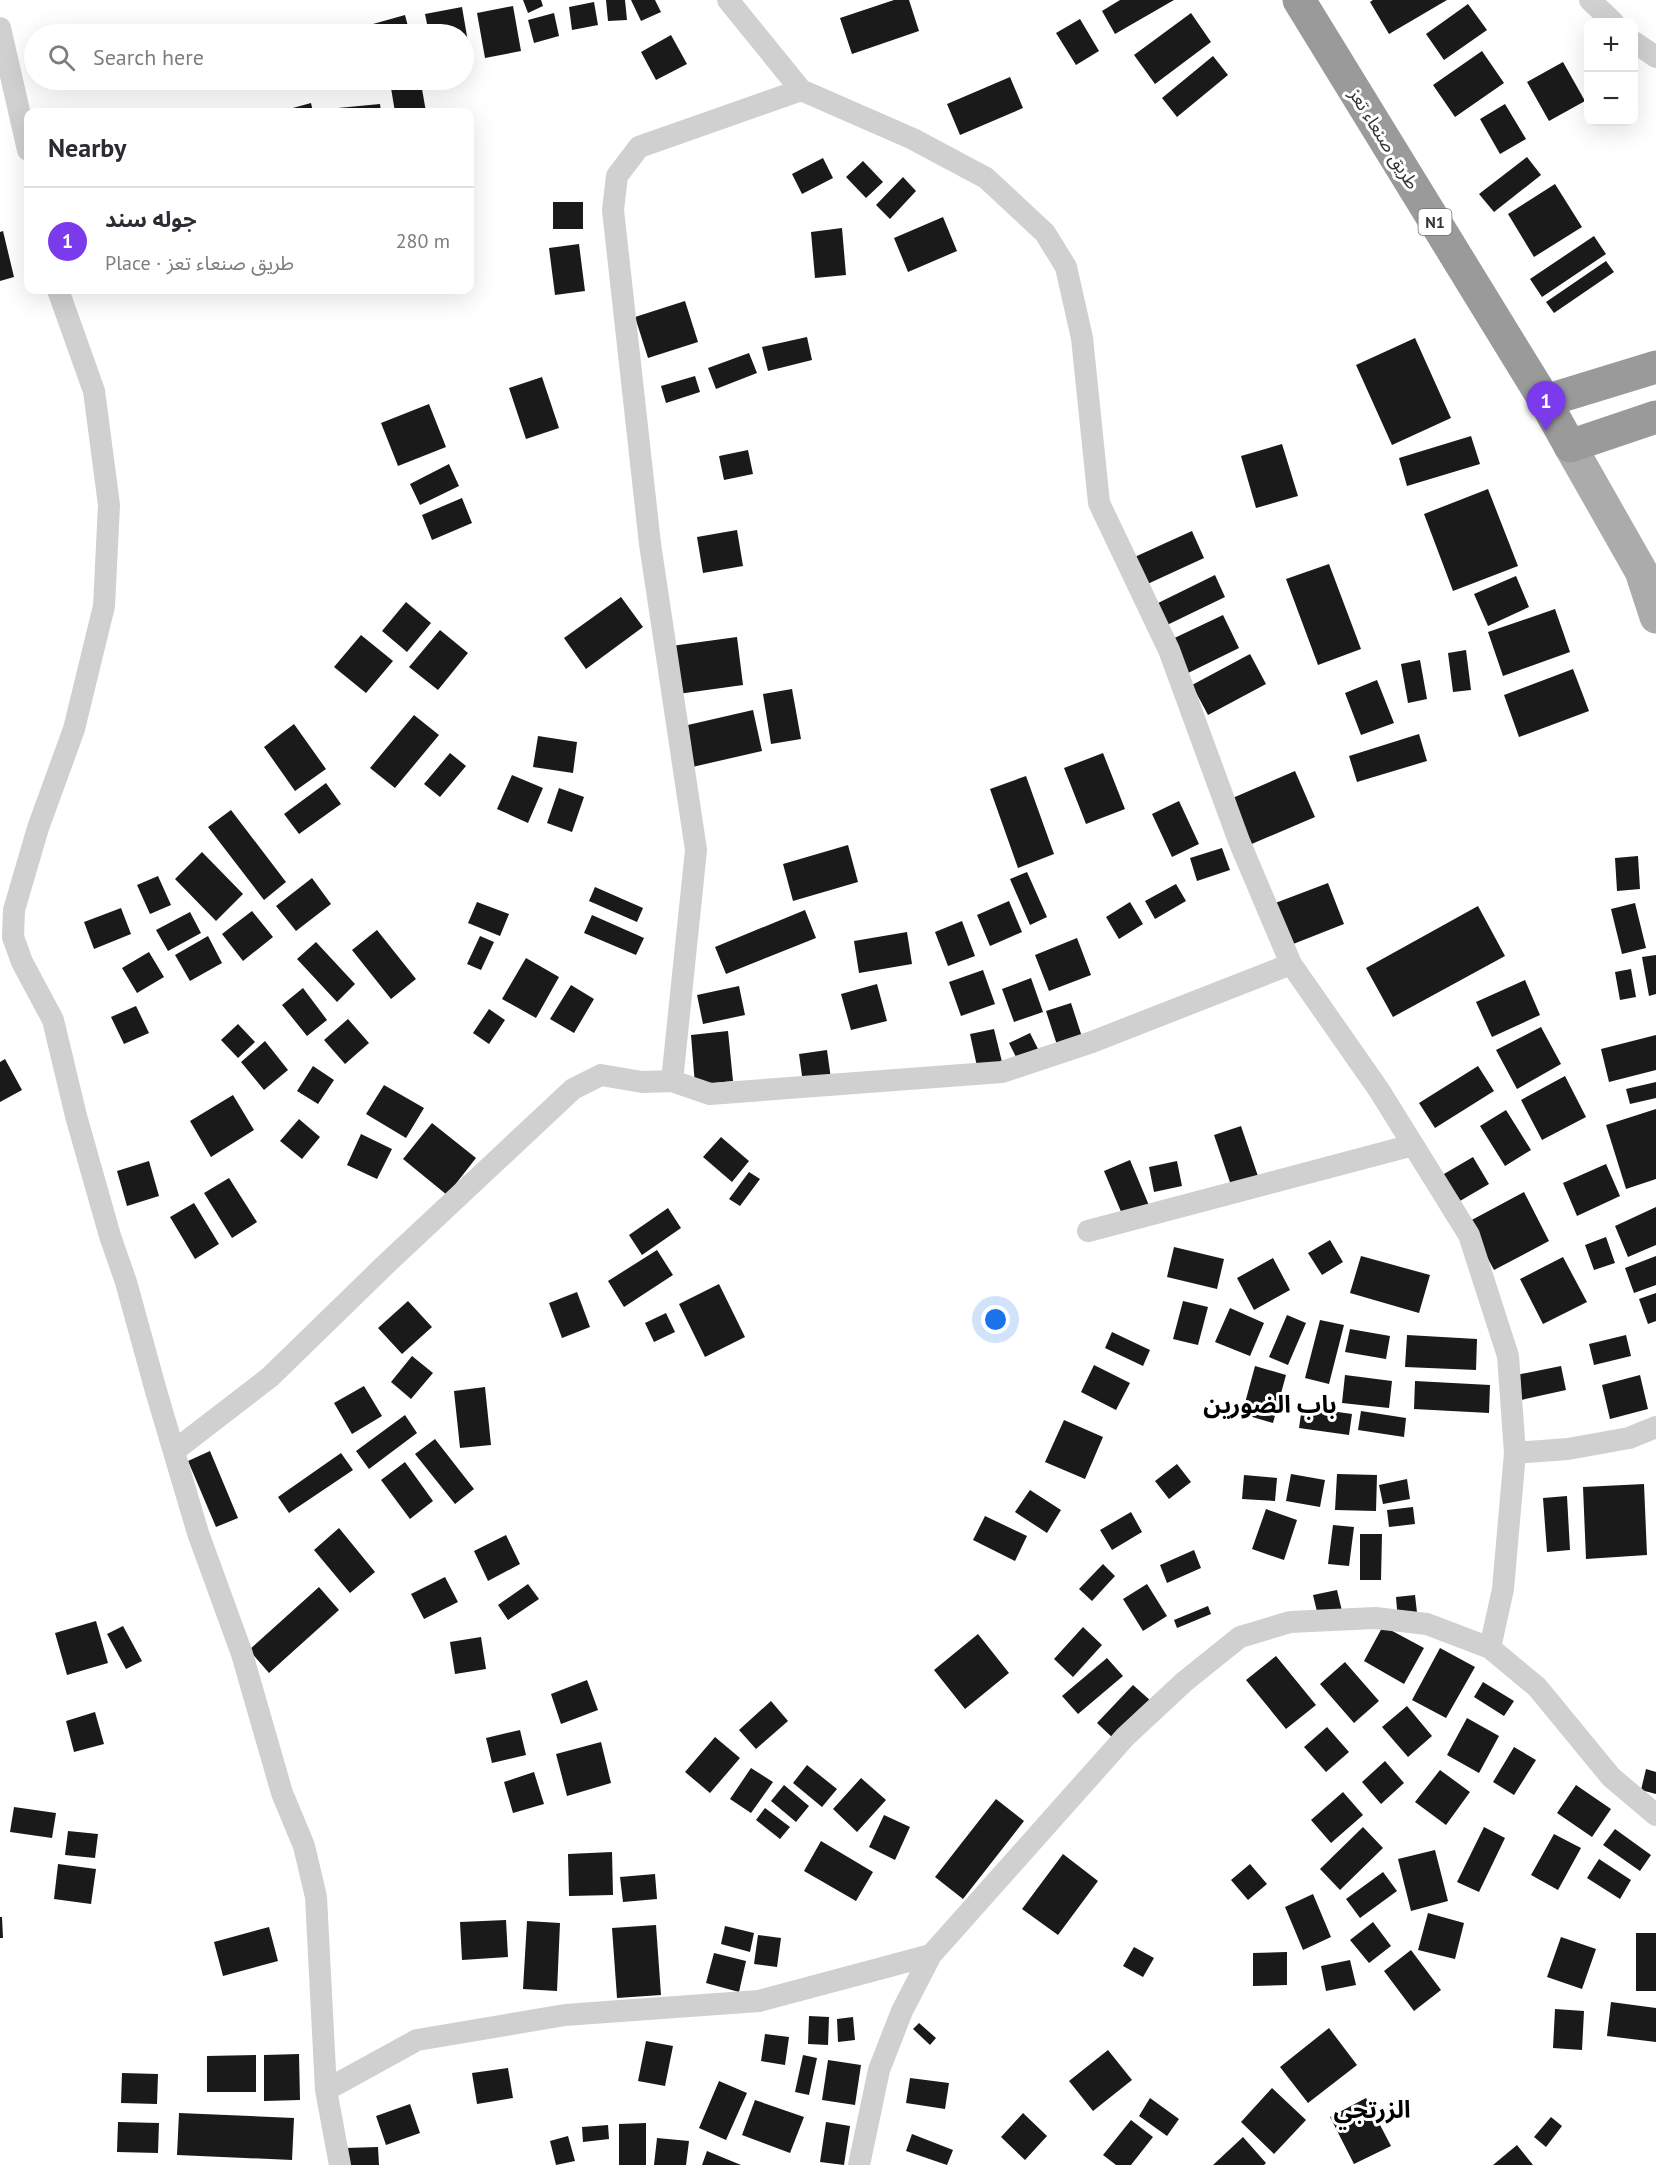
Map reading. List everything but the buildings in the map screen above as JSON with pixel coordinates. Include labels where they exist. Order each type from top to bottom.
[{"type":"highway","name":"طريق صنعاء تعز","points":[[1299,0],[1545,401],[1570,446]]},
{"type":"highway","points":[[1545,401],[1656,367]]},
{"type":"highway","points":[[1570,446],[1656,417]]},
{"type":"main road","points":[[1570,446],[1641,571],[1656,617]]},
{"type":"street","points":[[728,0],[801,90],[914,139],[986,178],[1045,233],[1066,267],[1082,338],[1099,503],[1169,650],[1239,842],[1291,964],[1379,1090],[1469,1235],[1508,1356],[1515,1453],[1503,1589],[1490,1648]]},
{"type":"street","points":[[1590,0],[1609,18]]},
{"type":"street","points":[[0,28],[24,133]]},
{"type":"street","points":[[1638,45],[1656,57]]},
{"type":"street","points":[[672,1080],[696,850],[650,544],[613,210],[617,177],[639,147],[801,90]]},
{"type":"street","points":[[59,294],[94,391],[109,505],[104,606],[74,729],[38,828],[14,910],[14,937],[22,962],[52,1020],[110,1236],[126,1282],[198,1533],[242,1654],[282,1793],[304,1846],[316,1897],[326,2090],[340,2165]]},
{"type":"street","points":[[174,1452],[270,1377],[384,1266],[573,1089],[601,1075],[642,1082],[672,1080],[710,1094],[1002,1071],[1092,1042],[1291,964]]},
{"type":"street","points":[[1088,1230],[1413,1145]]},
{"type":"street","points":[[1515,1453],[1568,1449],[1629,1438],[1656,1427]]},
{"type":"street","points":[[859,2165],[879,2070],[902,2011],[931,1955],[1125,1737],[1184,1682],[1240,1637],[1290,1622],[1375,1618],[1427,1624],[1490,1648],[1537,1687],[1611,1777],[1656,1815]]},
{"type":"street","points":[[326,2090],[417,2040],[565,2015],[759,2001],[931,1955]]},
{"type":"place","name":"جوله سند","points":[[1546,431]]},
{"type":"district","name":"باب الضورين","points":[[1270,1405]]},
{"type":"district","name":"الزرتجي","points":[[1372,2110]]}]
